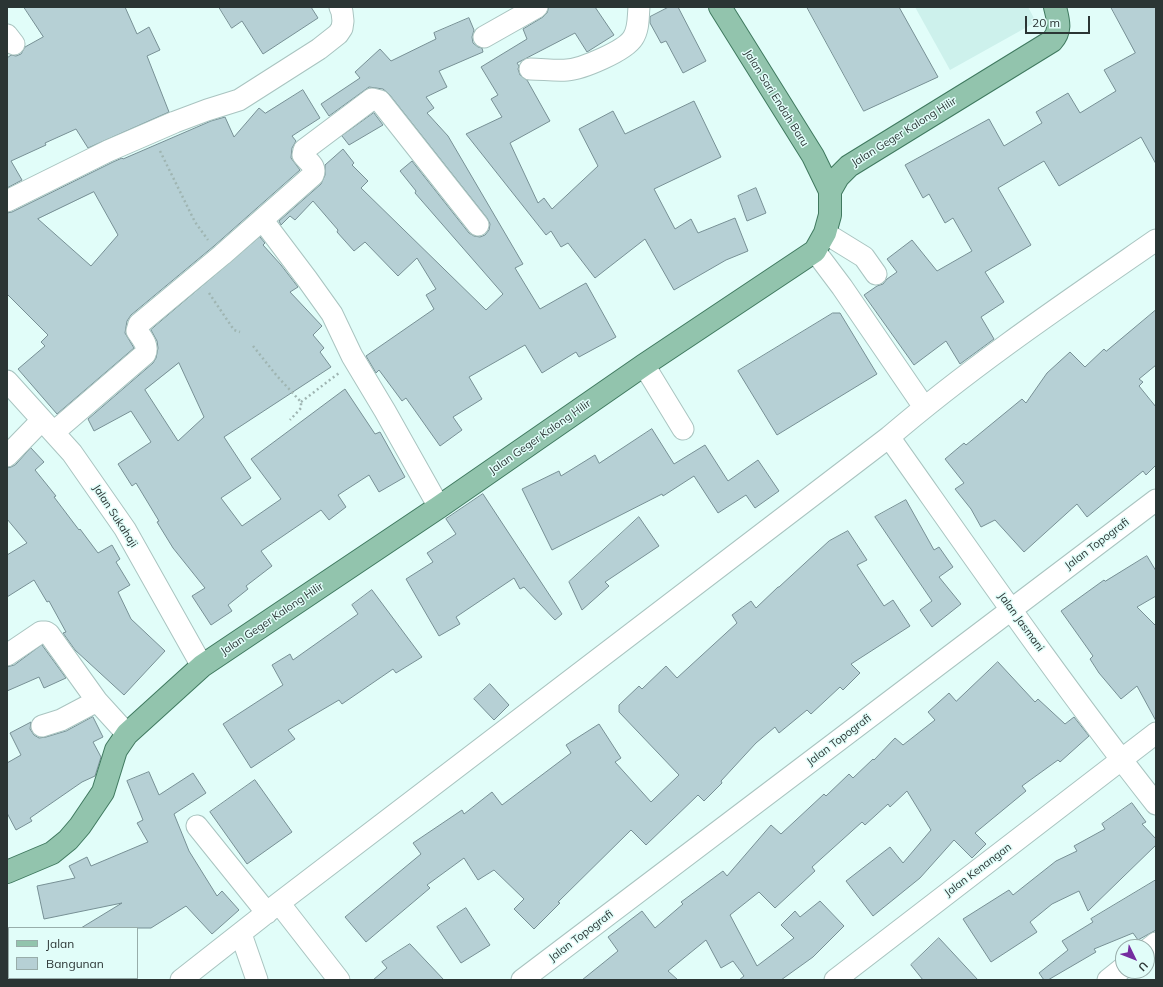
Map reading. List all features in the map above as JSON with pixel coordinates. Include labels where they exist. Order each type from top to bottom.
[{"type":"main road","name":"Jalan Sari Endah Baru","points":[[720,7],[813,156],[830,191]]},
{"type":"main road","name":"Jalan Geger Kalong Hilir","points":[[830,191],[838,177],[848,166],[1052,41],[1056,37],[1059,29],[1054,7]]},
{"type":"main road","points":[[813,156],[822,163],[836,167],[848,166]]},
{"type":"main road","points":[[820,242],[830,215],[830,191]]},
{"type":"main road","name":"Jalan Geger Kalong Hilir","points":[[7,872],[52,853],[68,840],[80,826],[103,792],[116,750],[127,734],[202,666],[439,507],[820,242]]},
{"type":"street","points":[[7,201],[108,151],[151,132],[207,110],[239,100],[319,49],[338,34],[342,28],[343,21],[340,7]]},
{"type":"street","points":[[484,37],[537,7]]},
{"type":"street","points":[[530,69],[567,70],[581,68],[624,47],[636,33],[638,7]]},
{"type":"street","points":[[7,456],[145,354],[147,350],[146,346],[137,332],[139,324],[313,175],[315,171],[314,167],[303,155],[304,150],[372,99],[380,101],[478,225]]},
{"type":"street","points":[[264,222],[308,279],[332,314],[355,361],[439,507]]},
{"type":"street","points":[[181,980],[889,437],[924,407],[1057,308],[1156,240]]},
{"type":"street","points":[[820,242],[864,257],[876,274]]},
{"type":"street","points":[[820,242],[842,286],[924,407]]},
{"type":"street","points":[[644,365],[683,429]]},
{"type":"street","name":"Jalan Sukahaji","points":[[7,381],[72,453],[125,529],[202,666]]},
{"type":"street","name":"Jalan Jasmani","points":[[889,437],[1011,609],[1156,804]]},
{"type":"street","name":"Jalan Topografi","points":[[522,980],[1156,500]]},
{"type":"street","points":[[7,655],[41,632],[46,632],[49,634],[97,701],[127,734]]},
{"type":"street","points":[[42,726],[61,720],[97,701]]},
{"type":"street","name":"Jalan Kenangan","points":[[835,980],[1156,734]]},
{"type":"street","points":[[197,826],[339,980]]},
{"type":"street","points":[[241,934],[257,980]]},
{"type":"path","points":[[151,132],[196,222],[220,256]]},
{"type":"path","points":[[197,275],[234,330],[240,332]]},
{"type":"path","points":[[253,346],[277,376],[301,402],[301,408],[290,420]]},
{"type":"path","points":[[301,402],[355,361]]},
{"type":"shaded area","points":[[915,7],[1028,7],[1036,22],[950,70]]},
{"type":"building","points":[[24,7],[125,7],[137,34],[149,27],[160,50],[147,56],[169,112],[88,148],[76,129],[45,143],[46,145],[11,161],[22,180],[7,188],[7,58],[11,55],[16,56],[21,54],[25,47],[43,37]]},
{"type":"building","points":[[219,7],[311,7],[318,18],[263,54],[242,21],[232,28]]},
{"type":"building","points":[[549,7],[595,7],[614,35],[587,52],[575,33],[517,63],[519,66],[518,69],[520,75],[527,80],[550,121],[510,143],[538,203],[544,198],[552,209],[598,166],[579,129],[613,111],[625,134],[694,101],[721,157],[654,189],[675,229],[691,219],[698,233],[735,218],[748,251],[726,260],[674,290],[645,239],[595,278],[568,243],[561,247],[551,231],[546,235],[466,134],[502,117],[491,99],[498,95],[481,67],[527,39],[523,29],[543,17],[547,13]]},
{"type":"building","points":[[669,7],[678,7],[706,61],[683,73],[666,41],[661,43],[650,23],[650,17]]},
{"type":"building","points":[[807,7],[899,7],[938,77],[864,111]]},
{"type":"building","points":[[1111,7],[1156,7],[1156,164],[1141,137],[1059,186],[1044,161],[998,188],[1031,245],[985,272],[1004,302],[981,317],[994,339],[960,364],[946,341],[914,365],[864,295],[877,286],[883,284],[897,272],[887,259],[912,240],[937,271],[972,251],[953,218],[945,223],[929,194],[923,198],[905,165],[989,119],[1004,146],[1042,123],[1036,112],[1068,93],[1080,113],[1116,91],[1104,70],[1135,53]]},
{"type":"building","points":[[469,18],[474,30],[472,37],[473,43],[482,48],[483,52],[439,71],[447,87],[426,97],[434,108],[427,113],[448,136],[523,264],[515,268],[540,309],[586,283],[616,337],[579,357],[576,352],[542,373],[525,345],[469,377],[482,399],[453,417],[462,430],[440,446],[406,398],[402,401],[379,370],[376,373],[366,356],[434,309],[426,295],[436,289],[417,258],[398,276],[365,242],[354,251],[313,201],[295,220],[290,216],[281,225],[279,221],[321,184],[325,175],[325,165],[343,149],[354,163],[352,165],[368,181],[361,188],[486,310],[503,294],[415,193],[416,191],[400,171],[412,161],[469,233],[480,237],[485,235],[489,230],[490,224],[487,218],[389,94],[383,89],[369,87],[329,116],[321,104],[360,78],[355,72],[380,49],[391,61],[436,39],[434,33]]},
{"type":"building","points":[[303,90],[320,118],[292,136],[296,141],[292,148],[291,158],[300,170],[214,246],[131,315],[127,321],[125,333],[134,348],[57,414],[18,369],[45,346],[41,342],[48,335],[7,294],[7,213],[12,212],[113,162],[211,121],[225,117],[234,137],[259,108],[265,113]],"holes":[[[94,192],[118,235],[91,266],[38,219]]]},
{"type":"building","points":[[374,113],[383,125],[349,145],[342,136]]},
{"type":"building","points":[[756,188],[766,213],[747,221],[738,196]]},
{"type":"building","points":[[260,237],[265,243],[263,245],[298,287],[290,292],[322,326],[313,335],[324,348],[320,352],[331,367],[224,437],[251,478],[221,498],[242,526],[281,499],[251,459],[345,389],[375,434],[380,432],[405,477],[379,492],[369,475],[338,495],[346,507],[329,520],[321,510],[261,551],[272,566],[246,586],[248,589],[228,605],[232,611],[211,625],[192,596],[205,588],[173,548],[136,483],[132,486],[118,464],[151,442],[131,411],[94,431],[88,419],[153,363],[156,358],[158,348],[157,341],[151,330]],"holes":[[[179,363],[204,417],[178,441],[145,390]]]},
{"type":"building","points":[[1156,310],[1156,365],[1139,379],[1143,382],[1139,386],[1156,407],[1156,465],[1146,475],[1143,471],[1087,517],[1077,504],[1024,552],[995,520],[981,527],[971,509],[955,489],[964,483],[945,459],[964,443],[966,445],[1022,399],[1026,403],[1047,373],[1070,352],[1085,367],[1104,349],[1106,351]]},
{"type":"building","points":[[833,313],[840,313],[877,374],[777,435],[738,371]]},
{"type":"building","points":[[652,429],[674,464],[705,445],[728,481],[758,460],[779,491],[755,508],[746,495],[718,513],[694,476],[663,496],[662,494],[552,550],[522,489],[559,471],[561,476],[595,455],[599,463]]},
{"type":"building","points":[[31,448],[44,462],[35,470],[56,496],[54,497],[79,530],[80,529],[98,553],[112,545],[120,559],[116,562],[130,585],[118,592],[131,619],[165,651],[124,695],[75,650],[63,633],[66,632],[49,601],[47,602],[34,580],[7,597],[7,555],[27,543],[7,519],[7,468],[15,465]]},
{"type":"building","points":[[483,494],[562,614],[555,620],[524,587],[520,589],[514,578],[456,617],[460,624],[439,636],[406,579],[433,562],[427,553],[456,534],[446,519]]},
{"type":"building","points":[[906,500],[934,550],[939,547],[953,567],[939,577],[961,604],[932,627],[920,610],[932,601],[875,517]]},
{"type":"building","points":[[639,517],[659,546],[605,582],[609,586],[582,610],[569,582]]},
{"type":"building","points":[[848,531],[867,560],[857,565],[884,606],[893,600],[910,626],[851,664],[860,673],[843,690],[840,687],[811,714],[807,710],[779,733],[775,727],[756,743],[721,781],[722,783],[704,801],[698,795],[646,845],[631,830],[558,902],[560,903],[534,929],[514,909],[524,899],[494,870],[478,880],[464,858],[427,885],[430,888],[366,942],[345,917],[421,854],[413,843],[462,810],[464,814],[492,792],[502,805],[571,753],[566,745],[599,724],[621,758],[615,762],[651,802],[679,775],[619,712],[619,705],[639,686],[642,689],[666,666],[677,678],[737,623],[732,615],[751,601],[756,608],[829,541]]},
{"type":"building","points":[[1147,556],[1156,571],[1156,596],[1137,607],[1156,626],[1156,721],[1137,686],[1121,699],[1099,673],[1090,659],[1093,656],[1061,611],[1104,580],[1105,581]]},
{"type":"building","points":[[372,590],[422,657],[396,673],[393,669],[342,704],[339,700],[288,730],[295,739],[251,768],[223,724],[283,685],[272,665],[290,654],[293,660],[358,614],[352,605]]},
{"type":"building","points":[[42,645],[66,678],[44,688],[39,677],[7,691],[7,667],[14,665]]},
{"type":"building","points":[[998,662],[1035,702],[1038,699],[1065,724],[1074,717],[1089,736],[1060,762],[1058,760],[1022,786],[1026,791],[975,833],[986,844],[972,858],[954,840],[920,878],[873,916],[846,881],[890,847],[903,863],[931,830],[907,791],[890,807],[888,804],[865,825],[862,822],[812,867],[815,871],[775,908],[759,892],[730,915],[757,966],[794,938],[781,925],[795,911],[800,917],[820,901],[844,926],[813,957],[781,980],[739,980],[744,976],[733,961],[721,968],[706,940],[668,971],[678,980],[582,980],[618,951],[608,937],[642,911],[655,928],[683,904],[681,902],[723,871],[727,876],[771,825],[781,834],[824,794],[826,796],[849,774],[853,778],[873,759],[874,760],[895,738],[903,745],[935,720],[928,712],[949,693],[956,701]]},
{"type":"building","points":[[490,684],[509,705],[494,720],[474,699]]},
{"type":"building","points":[[93,717],[103,737],[93,742],[101,757],[95,776],[82,782],[30,818],[32,821],[16,830],[7,813],[7,763],[21,755],[10,733],[31,722],[30,729],[34,735],[39,738],[46,737],[66,731]]},
{"type":"building","points":[[149,772],[159,795],[193,773],[206,793],[174,814],[189,851],[217,896],[222,891],[239,910],[212,934],[186,906],[151,928],[83,927],[122,903],[44,919],[37,886],[75,878],[69,866],[87,857],[91,866],[148,842],[137,823],[143,820],[127,781]]},
{"type":"building","points":[[255,780],[292,832],[247,864],[210,812]]},
{"type":"building","points":[[1132,803],[1146,822],[1142,824],[1156,839],[1156,845],[1088,911],[1079,891],[1052,904],[1030,922],[1037,932],[991,962],[963,919],[1009,890],[1013,895],[1056,861],[1077,851],[1074,846],[1105,829],[1102,824]]},
{"type":"building","points":[[1156,880],[1156,930],[1140,939],[1137,939],[1133,933],[1115,939],[1115,940],[1094,949],[1096,952],[1048,980],[1044,980],[1039,973],[1068,950],[1062,941],[1093,922],[1091,919]]},
{"type":"building","points":[[466,908],[490,945],[461,963],[437,927]]},
{"type":"building","points":[[939,938],[978,980],[923,980],[911,965]]},
{"type":"building","points":[[410,944],[444,980],[373,980],[387,968],[382,962]]}]
